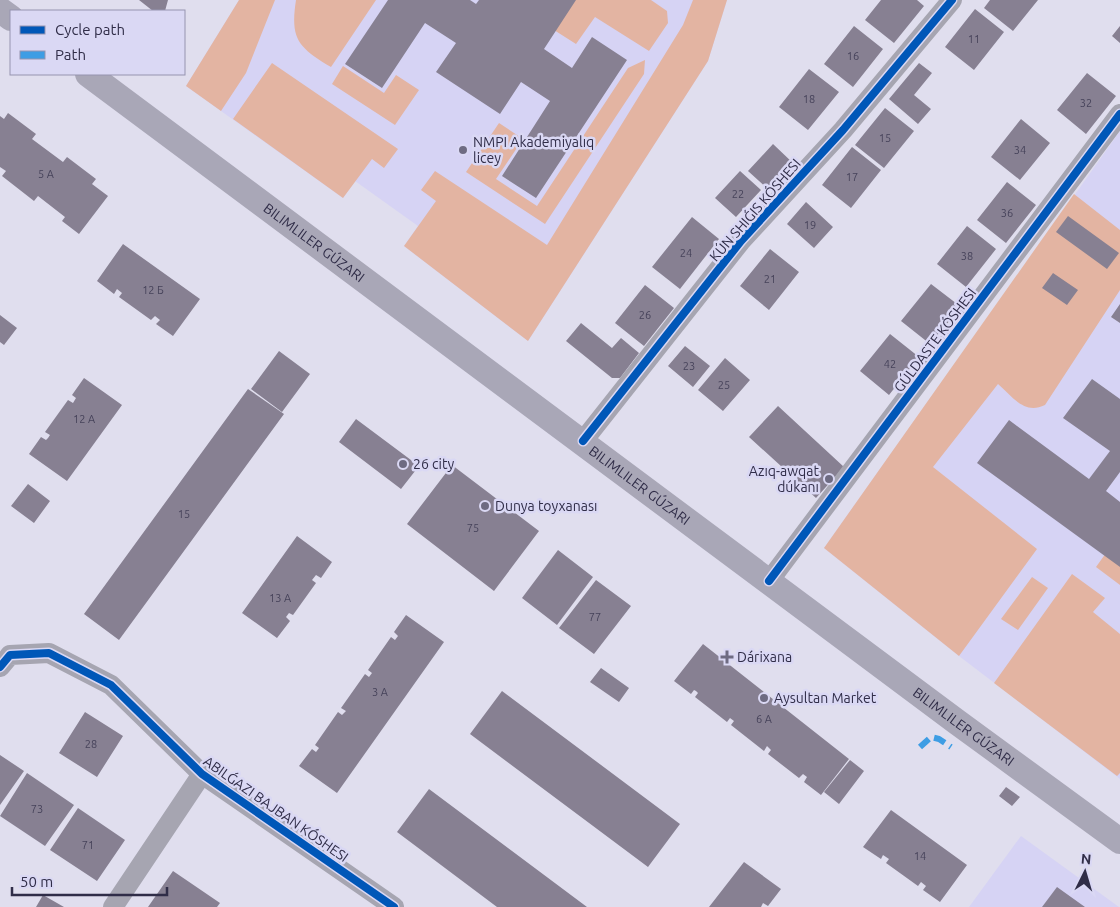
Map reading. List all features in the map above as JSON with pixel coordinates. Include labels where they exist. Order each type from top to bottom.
[{"type":"main road","points":[[89,75],[1120,841]]},
{"type":"street","points":[[583,442],[741,241],[843,130],[952,0]]},
{"type":"street","name":"GÚLDASTE KÓSHESI","points":[[769,581],[1120,114]]},
{"type":"street","points":[[0,667],[10,655],[49,653],[111,684],[202,774],[394,907]]},
{"type":"street","points":[[113,907],[202,774]]},
{"type":"shaded area","name":"NMPI Akademiyalıq licey","points":[[239,0],[727,0],[708,61],[528,341],[404,246],[418,226],[355,181],[343,198],[186,86]]},
{"type":"shaded area","points":[[239,0],[275,0],[246,73],[221,111],[186,86]]},
{"type":"shaded area","points":[[296,0],[376,0],[331,67],[311,54],[299,41],[294,24]]},
{"type":"shaded area","points":[[574,0],[651,0],[667,11],[668,23],[649,51],[595,17],[576,44],[554,30]]},
{"type":"shaded area","points":[[693,0],[727,0],[708,61],[528,341],[404,246],[436,201],[421,190],[435,171],[547,245],[683,25]]},
{"type":"shaded area","points":[[645,60],[644,74],[545,224],[466,172],[499,123],[523,139],[496,179],[537,206],[628,68]]},
{"type":"shaded area","points":[[272,63],[398,149],[384,168],[372,159],[343,198],[233,119]]},
{"type":"shaded area","points":[[343,66],[384,93],[396,75],[419,90],[395,125],[332,84]]},
{"type":"shaded area","points":[[1120,131],[1120,779],[959,656],[824,548]]},
{"type":"shaded area","points":[[1074,194],[1120,230],[1120,290],[1045,405],[1038,408],[1025,406],[1014,399],[998,384],[933,467],[1037,549],[959,656],[824,548]]},
{"type":"shaded area","points":[[1106,553],[1120,563],[1120,585],[1096,567]]},
{"type":"shaded area","points":[[1072,574],[1105,598],[1093,612],[1120,634],[1120,773],[1117,776],[994,683]]},
{"type":"shaded area","points":[[1032,577],[1048,588],[1018,630],[1001,619]]},
{"type":"shaded area","points":[[1021,836],[1119,907],[969,907]]},
{"type":"building","points":[[139,0],[168,0],[165,10],[152,10]]},
{"type":"building","points":[[388,0],[470,0],[476,4],[479,0],[576,0],[544,49],[572,68],[592,37],[627,60],[536,198],[502,176],[550,101],[521,82],[500,114],[436,72],[456,43],[425,23],[382,88],[345,64]]},
{"type":"building","points":[[881,0],[917,0],[924,6],[894,43],[865,20]]},
{"type":"building","points":[[990,0],[1038,0],[1013,31],[984,8]]},
{"type":"building","points":[[975,9],[1004,32],[974,70],[945,47]]},
{"type":"building","points":[[854,26],[883,49],[853,87],[824,64]]},
{"type":"building","points":[[1120,26],[1120,43],[1112,36]]},
{"type":"building","points":[[919,63],[932,73],[914,95],[931,109],[918,124],[889,99]]},
{"type":"building","points":[[809,69],[839,92],[808,130],[779,107]]},
{"type":"building","points":[[1087,73],[1116,96],[1086,134],[1057,110]]},
{"type":"building","points":[[885,108],[914,131],[884,168],[855,145]]},
{"type":"building","points":[[8,113],[36,134],[32,139],[63,162],[67,157],[96,179],[92,184],[108,196],[79,234],[62,221],[65,217],[38,196],[34,201],[2,176],[6,171],[0,167],[0,116],[4,119]]},
{"type":"building","points":[[1021,119],[1050,143],[1020,180],[991,157]]},
{"type":"building","points":[[773,144],[794,164],[769,190],[748,171]]},
{"type":"building","points":[[852,147],[881,170],[851,208],[822,185]]},
{"type":"building","points":[[740,171],[761,190],[736,217],[715,198]]},
{"type":"building","points":[[1007,182],[1036,205],[1006,243],[977,220]]},
{"type":"building","points":[[806,202],[833,227],[814,248],[787,224]]},
{"type":"building","points":[[1068,216],[1119,253],[1107,269],[1056,232]]},
{"type":"building","points":[[692,217],[719,239],[680,289],[652,267]]},
{"type":"building","points":[[967,226],[996,249],[966,287],[937,264]]},
{"type":"building","points":[[123,244],[200,299],[173,336],[156,324],[160,320],[155,316],[151,320],[119,297],[122,293],[117,289],[114,294],[97,281]]},
{"type":"building","points":[[770,249],[799,272],[769,310],[740,286]]},
{"type":"building","points":[[1053,273],[1078,290],[1067,305],[1042,288]]},
{"type":"building","points":[[931,284],[961,307],[930,344],[901,321]]},
{"type":"building","points":[[645,285],[674,308],[644,346],[615,323]]},
{"type":"building","points":[[1120,304],[1120,323],[1111,317]]},
{"type":"building","points":[[0,315],[17,328],[4,345],[0,342]]},
{"type":"building","points":[[581,323],[612,348],[621,338],[639,353],[620,378],[612,378],[566,341]]},
{"type":"building","points":[[890,334],[919,357],[889,395],[860,371]]},
{"type":"building","points":[[685,346],[710,366],[693,387],[668,366]]},
{"type":"building","points":[[279,351],[310,374],[282,412],[251,389]]},
{"type":"building","points":[[725,358],[750,380],[723,411],[698,390]]},
{"type":"building","points":[[84,378],[122,405],[67,481],[29,454],[41,437],[46,440],[48,438],[50,435],[45,432],[68,400],[73,403],[76,398],[72,395]]},
{"type":"building","points":[[1092,379],[1120,399],[1120,472],[1106,491],[1120,502],[1120,567],[977,463],[1009,420],[1089,479],[1110,451],[1063,418]]},
{"type":"building","points":[[248,389],[284,414],[119,640],[84,614]]},
{"type":"building","points":[[778,406],[844,467],[816,498],[749,437]]},
{"type":"building","points":[[356,419],[419,466],[401,489],[339,442]]},
{"type":"building","points":[[452,465],[539,531],[494,591],[407,524]]},
{"type":"building","points":[[28,484],[50,501],[34,523],[11,506]]},
{"type":"building","points":[[297,536],[332,562],[321,578],[316,575],[312,580],[316,583],[293,615],[289,613],[286,617],[290,621],[277,638],[242,613]]},
{"type":"building","points":[[558,550],[593,577],[557,625],[522,598]]},
{"type":"building","points":[[596,580],[631,606],[594,654],[559,628]]},
{"type":"building","points":[[406,615],[444,642],[337,793],[299,766],[312,749],[316,752],[319,748],[315,745],[338,712],[342,715],[346,711],[341,708],[365,674],[369,677],[372,673],[368,670],[391,637],[395,640],[398,636],[394,632]]},
{"type":"building","points":[[703,644],[849,759],[821,795],[804,782],[807,777],[803,774],[799,778],[768,754],[771,750],[767,746],[764,751],[731,725],[734,721],[730,718],[727,722],[695,697],[698,693],[696,691],[694,690],[691,694],[674,681]]},
{"type":"building","points":[[601,668],[629,688],[619,702],[590,682]]},
{"type":"building","points":[[502,691],[680,824],[648,867],[470,734]]},
{"type":"building","points":[[85,712],[123,736],[97,777],[59,753]]},
{"type":"building","points":[[0,755],[24,771],[0,805]]},
{"type":"building","points":[[850,760],[864,771],[839,804],[824,792]]},
{"type":"building","points":[[27,773],[74,805],[45,846],[0,816]]},
{"type":"building","points":[[1006,787],[1020,797],[1012,806],[999,796]]},
{"type":"building","points":[[429,789],[587,907],[497,907],[397,832]]},
{"type":"building","points":[[78,808],[125,840],[97,881],[50,850]]},
{"type":"building","points":[[891,810],[967,865],[940,902],[923,890],[926,886],[921,882],[918,886],[886,863],[889,859],[883,855],[881,859],[863,847]]},
{"type":"building","points":[[744,862],[781,889],[768,906],[763,903],[761,907],[709,907]]},
{"type":"building","points":[[173,871],[220,903],[217,907],[148,907]]},
{"type":"building","points":[[1057,887],[1085,907],[1042,907]]},
{"type":"building","points":[[43,895],[64,907],[36,907]]},
{"type":"marked path","points":[[920,747],[931,737],[939,739],[951,747]]},
{"type":"cycle path","name":"KÚN SHIǴIS KÓSHESI","points":[[583,441],[741,241],[843,130],[952,0]]},
{"type":"cycle path","points":[[769,581],[1120,114]]},
{"type":"cycle path","name":"ABILǴAZI BAJBAN KÓSHESI","points":[[0,667],[10,655],[49,653],[111,685],[202,774],[394,907]]},
{"type":"place","name":"NMPI Akademiyalıq licey","points":[[463,150]]},
{"type":"place","name":"26 city","points":[[403,464]]},
{"type":"place","name":"Azıq-awqat dúkanı","points":[[829,479]]},
{"type":"place","name":"Dunya toyxanası","points":[[485,506]]},
{"type":"place","name":"Dárixana","points":[[727,657]]},
{"type":"place","name":"Aysultan Market","points":[[764,698]]}]
